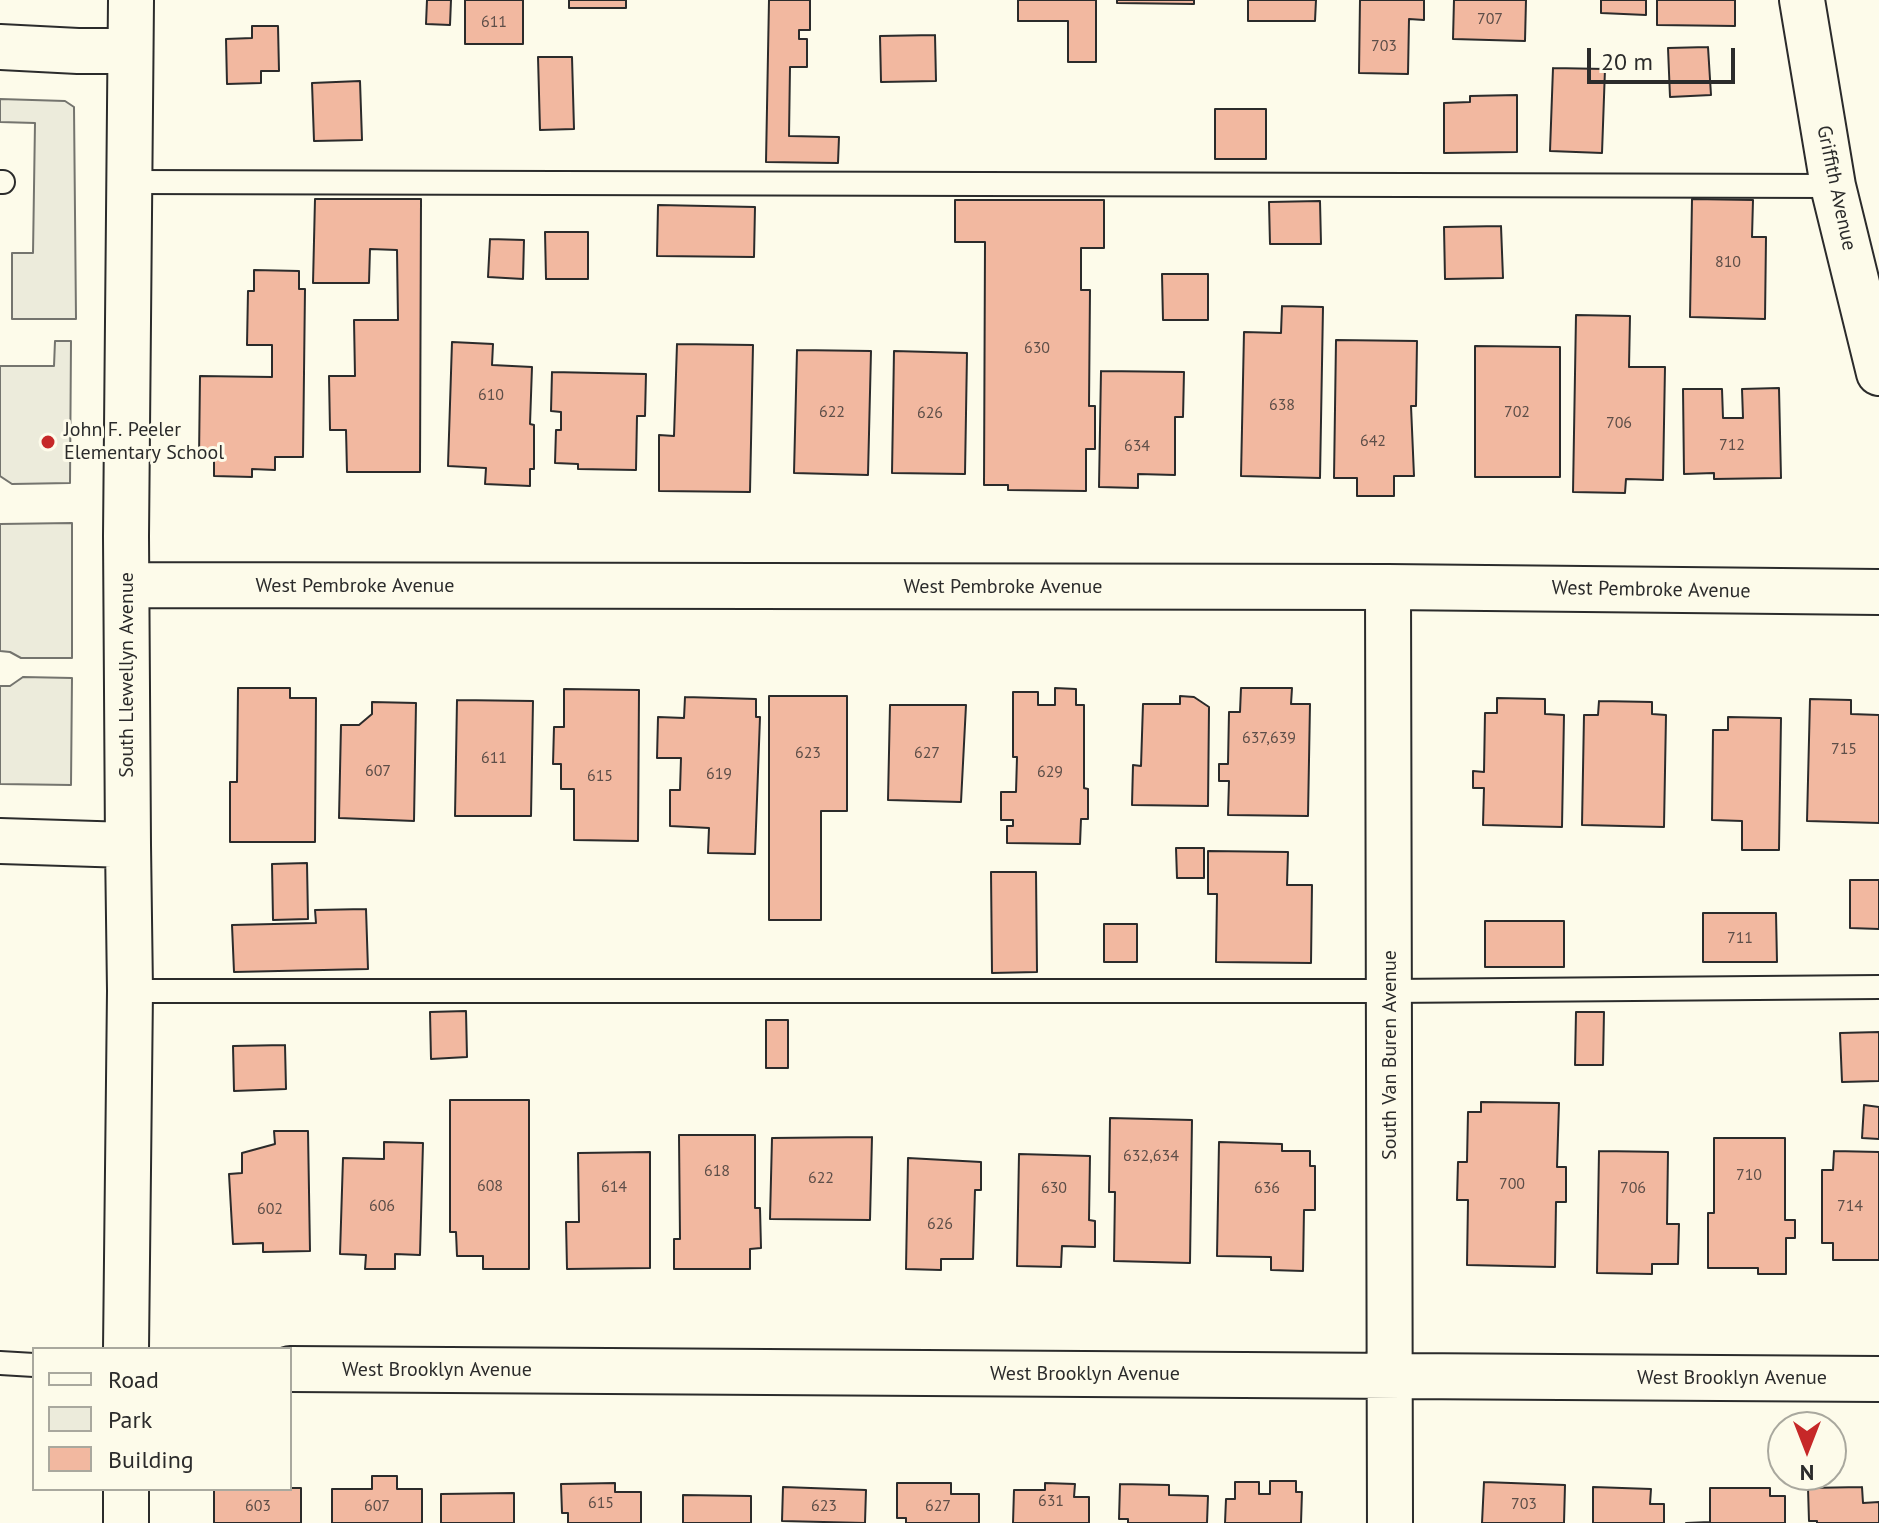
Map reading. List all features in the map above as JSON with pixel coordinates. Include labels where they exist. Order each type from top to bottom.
[{"type":"street","name":"South Llewellyn Avenue","points":[[126,1347],[130,991],[127,585],[131,0]]},
{"type":"street","name":"Griffith Avenue","points":[[1802,0],[1833,186],[1879,373]]},
{"type":"street","points":[[0,47],[130,51]]},
{"type":"street","name":"West Pembroke Avenue","points":[[127,585],[1388,587],[1879,592]]},
{"type":"street","name":"South Van Buren Avenue","points":[[1388,587],[1390,1523]]},
{"type":"street","points":[[0,841],[128,845]]},
{"type":"street","name":"West Brooklyn Avenue","points":[[292,1369],[1879,1379]]},
{"type":"street","points":[[126,1491],[126,1523]]},
{"type":"lane","points":[[130,182],[1833,186]]},
{"type":"lane","points":[[130,991],[1390,991],[1879,987]]},
{"type":"lane","points":[[0,1363],[32,1365]]},
{"type":"green space","points":[[0,99],[65,101],[74,107],[76,319],[12,319],[12,253],[33,253],[35,123],[0,122]]},
{"type":"green space","points":[[55,341],[71,341],[70,483],[12,484],[0,476],[0,366],[54,366]]},
{"type":"green space","points":[[72,523],[72,658],[21,658],[0,651],[0,524]]},
{"type":"green space","points":[[23,677],[72,678],[71,785],[0,784],[0,686],[10,686]]},
{"type":"building","points":[[427,0],[451,0],[450,25],[426,24]]},
{"type":"building","points":[[465,0],[523,0],[523,44],[465,44]]},
{"type":"building","points":[[569,0],[626,0],[626,8],[569,8]]},
{"type":"building","points":[[769,0],[810,0],[810,30],[799,30],[799,39],[807,39],[807,67],[790,67],[789,136],[839,137],[838,163],[766,162]]},
{"type":"building","points":[[1018,0],[1096,0],[1096,62],[1068,62],[1068,21],[1018,21]]},
{"type":"building","points":[[1117,0],[1194,0],[1194,4],[1117,3]]},
{"type":"building","points":[[1248,0],[1316,0],[1315,21],[1248,21]]},
{"type":"building","points":[[1360,0],[1424,0],[1424,20],[1409,19],[1408,74],[1359,73]]},
{"type":"building","points":[[1454,0],[1526,0],[1525,41],[1453,39]]},
{"type":"building","points":[[1601,0],[1646,0],[1646,15],[1601,13]]},
{"type":"building","points":[[1657,0],[1735,0],[1735,26],[1657,25]]},
{"type":"building","points":[[252,26],[278,26],[279,71],[261,71],[261,83],[227,84],[226,39],[252,38]]},
{"type":"building","points":[[935,35],[936,81],[881,82],[880,36]]},
{"type":"building","points":[[1708,47],[1711,95],[1670,97],[1668,48]]},
{"type":"building","points":[[538,57],[572,57],[574,129],[540,130]]},
{"type":"building","points":[[1553,68],[1605,69],[1602,153],[1550,151]]},
{"type":"building","points":[[360,81],[362,140],[314,141],[312,83]]},
{"type":"building","points":[[1517,95],[1517,152],[1444,153],[1444,103],[1470,102],[1470,96]]},
{"type":"building","points":[[1215,109],[1266,109],[1266,159],[1215,159]]},
{"type":"building","points":[[315,199],[421,199],[420,472],[347,472],[346,430],[330,430],[329,376],[355,376],[354,320],[398,320],[397,250],[370,249],[369,283],[313,283]]},
{"type":"building","points":[[1692,199],[1753,200],[1752,237],[1766,237],[1765,319],[1690,317]]},
{"type":"building","points":[[955,200],[1104,200],[1104,248],[1081,248],[1081,290],[1090,290],[1089,406],[1095,406],[1095,449],[1086,449],[1086,491],[1008,490],[1008,485],[984,485],[985,242],[955,242]]},
{"type":"building","points":[[1320,201],[1321,244],[1270,244],[1269,202]]},
{"type":"building","points":[[658,205],[755,207],[754,257],[657,256]]},
{"type":"building","points":[[1501,226],[1503,278],[1445,279],[1444,227]]},
{"type":"building","points":[[545,232],[588,232],[588,279],[546,279]]},
{"type":"building","points":[[490,239],[524,240],[523,279],[488,277]]},
{"type":"building","points":[[254,270],[299,271],[299,289],[305,289],[303,457],[275,457],[275,470],[252,469],[252,477],[214,476],[214,458],[199,458],[200,376],[272,377],[272,345],[247,345],[248,291],[254,291]]},
{"type":"building","points":[[1162,274],[1208,274],[1208,320],[1163,320]]},
{"type":"building","points":[[1282,306],[1323,307],[1320,478],[1241,476],[1244,332],[1281,333]]},
{"type":"building","points":[[1576,315],[1630,316],[1629,367],[1665,367],[1663,480],[1626,479],[1625,493],[1573,492]]},
{"type":"building","points":[[1336,340],[1417,341],[1416,406],[1411,406],[1414,476],[1394,476],[1394,496],[1357,496],[1357,478],[1334,478]]},
{"type":"building","points":[[452,342],[493,344],[492,365],[532,367],[530,424],[534,425],[534,469],[530,469],[530,486],[485,484],[486,468],[448,466]]},
{"type":"building","points":[[677,344],[753,345],[750,492],[659,491],[659,435],[674,436]]},
{"type":"building","points":[[1475,346],[1560,347],[1560,477],[1475,477]]},
{"type":"building","points":[[797,350],[871,351],[868,475],[794,473]]},
{"type":"building","points":[[894,351],[967,353],[965,474],[892,473]]},
{"type":"building","points":[[1101,371],[1184,372],[1183,417],[1175,417],[1175,475],[1138,474],[1138,488],[1099,487]]},
{"type":"building","points":[[552,372],[646,374],[645,416],[637,416],[636,470],[578,469],[578,464],[555,463],[556,430],[561,430],[561,412],[551,411]]},
{"type":"building","points":[[1779,388],[1781,478],[1714,479],[1714,473],[1684,474],[1683,389],[1722,389],[1723,418],[1743,418],[1742,389]]},
{"type":"building","points":[[238,688],[290,688],[290,698],[316,698],[315,842],[230,842],[230,782],[237,782]]},
{"type":"building","points":[[1055,688],[1076,689],[1076,705],[1084,705],[1084,788],[1088,789],[1088,819],[1081,819],[1080,844],[1007,843],[1007,826],[1013,826],[1013,820],[1001,820],[1001,792],[1016,792],[1013,692],[1038,692],[1038,705],[1055,705]]},
{"type":"building","points":[[1241,688],[1292,688],[1291,704],[1310,704],[1308,816],[1228,815],[1229,781],[1219,781],[1219,764],[1228,764],[1229,712],[1240,712]]},
{"type":"building","points":[[564,689],[639,690],[638,841],[574,840],[574,789],[561,789],[561,764],[553,764],[554,727],[564,727]]},
{"type":"building","points":[[769,696],[847,696],[847,811],[821,811],[821,920],[769,920]]},
{"type":"building","points":[[1180,696],[1194,697],[1209,707],[1208,806],[1132,805],[1133,765],[1141,766],[1143,704],[1180,704]]},
{"type":"building","points":[[685,697],[756,699],[756,717],[760,717],[755,854],[708,853],[709,828],[670,826],[670,790],[680,790],[681,758],[657,758],[658,717],[684,718]]},
{"type":"building","points":[[1497,698],[1545,699],[1545,714],[1564,715],[1562,827],[1483,825],[1484,788],[1473,788],[1473,771],[1484,772],[1485,713],[1497,713]]},
{"type":"building","points":[[1810,699],[1851,700],[1851,714],[1879,715],[1879,823],[1807,821]]},
{"type":"building","points":[[457,700],[533,701],[531,816],[455,816]]},
{"type":"building","points":[[1599,701],[1652,702],[1652,714],[1666,715],[1664,827],[1582,825],[1584,715],[1598,715]]},
{"type":"building","points":[[372,702],[416,703],[414,821],[339,818],[341,725],[359,725],[372,714]]},
{"type":"building","points":[[890,705],[966,705],[961,802],[888,800]]},
{"type":"building","points":[[1728,717],[1781,718],[1779,850],[1742,850],[1742,821],[1712,820],[1713,730],[1728,730]]},
{"type":"building","points":[[1176,848],[1204,848],[1204,878],[1177,878]]},
{"type":"building","points":[[1208,851],[1288,852],[1287,885],[1312,885],[1311,963],[1216,962],[1217,894],[1208,894]]},
{"type":"building","points":[[307,863],[308,919],[273,920],[272,864]]},
{"type":"building","points":[[991,872],[1036,872],[1037,972],[992,973]]},
{"type":"building","points":[[1850,880],[1879,880],[1879,929],[1850,928]]},
{"type":"building","points":[[366,909],[368,969],[234,972],[232,925],[316,923],[315,910]]},
{"type":"building","points":[[1703,913],[1776,913],[1777,962],[1703,962]]},
{"type":"building","points":[[1485,921],[1564,921],[1564,967],[1485,967]]},
{"type":"building","points":[[1104,924],[1137,924],[1137,962],[1104,962]]},
{"type":"building","points":[[466,1011],[467,1057],[431,1059],[430,1012]]},
{"type":"building","points":[[1576,1012],[1604,1012],[1603,1065],[1575,1065]]},
{"type":"building","points":[[766,1020],[788,1020],[788,1068],[766,1068]]},
{"type":"building","points":[[1879,1032],[1879,1081],[1842,1082],[1840,1033]]},
{"type":"building","points":[[285,1045],[286,1089],[234,1091],[233,1046]]},
{"type":"building","points":[[450,1100],[529,1100],[529,1269],[483,1269],[483,1256],[457,1256],[456,1232],[450,1232]]},
{"type":"building","points":[[1481,1102],[1559,1103],[1557,1167],[1566,1167],[1566,1202],[1556,1202],[1555,1267],[1467,1265],[1468,1200],[1457,1200],[1458,1162],[1467,1162],[1468,1112],[1481,1112]]},
{"type":"building","points":[[1864,1105],[1879,1107],[1879,1139],[1862,1138]]},
{"type":"building","points":[[1110,1118],[1192,1120],[1190,1263],[1114,1261],[1115,1192],[1109,1192]]},
{"type":"building","points":[[274,1131],[308,1131],[310,1251],[263,1252],[263,1243],[233,1244],[229,1174],[242,1173],[242,1153],[275,1144]]},
{"type":"building","points":[[679,1135],[755,1135],[755,1208],[760,1208],[761,1248],[750,1249],[750,1269],[674,1269],[674,1239],[680,1239]]},
{"type":"building","points":[[872,1137],[870,1220],[770,1219],[772,1138]]},
{"type":"building","points":[[1714,1138],[1785,1138],[1785,1220],[1795,1220],[1795,1238],[1786,1238],[1786,1274],[1758,1274],[1758,1268],[1708,1268],[1708,1213],[1714,1213]]},
{"type":"building","points":[[384,1142],[423,1143],[420,1255],[395,1254],[395,1269],[365,1269],[366,1255],[340,1254],[343,1158],[384,1159]]},
{"type":"building","points":[[1219,1142],[1282,1144],[1282,1151],[1310,1151],[1310,1166],[1315,1166],[1315,1210],[1304,1210],[1303,1271],[1271,1270],[1271,1257],[1217,1256]]},
{"type":"building","points":[[1599,1151],[1668,1152],[1667,1224],[1679,1224],[1678,1264],[1652,1264],[1652,1274],[1597,1273]]},
{"type":"building","points":[[1834,1151],[1879,1152],[1879,1260],[1833,1260],[1833,1243],[1822,1243],[1822,1170],[1833,1170]]},
{"type":"building","points":[[650,1152],[650,1268],[567,1269],[566,1222],[579,1222],[578,1153]]},
{"type":"building","points":[[1019,1154],[1090,1156],[1089,1220],[1095,1221],[1095,1247],[1062,1246],[1061,1267],[1017,1266]]},
{"type":"building","points":[[908,1158],[981,1162],[981,1190],[975,1190],[973,1259],[941,1259],[941,1270],[906,1269]]},
{"type":"building","points":[[372,1476],[397,1476],[397,1489],[422,1489],[422,1523],[332,1523],[332,1489],[372,1489]]},
{"type":"building","points":[[1270,1481],[1296,1481],[1296,1492],[1302,1492],[1301,1523],[1225,1523],[1226,1499],[1235,1499],[1235,1482],[1259,1482],[1259,1494],[1270,1494]]},
{"type":"building","points":[[1484,1482],[1565,1485],[1564,1523],[1482,1523]]},
{"type":"building","points":[[615,1483],[615,1492],[641,1492],[641,1523],[568,1523],[568,1513],[562,1513],[561,1484]]},
{"type":"building","points":[[897,1483],[951,1483],[951,1494],[979,1494],[979,1523],[906,1523],[906,1518],[897,1518]]},
{"type":"building","points":[[1045,1483],[1075,1484],[1074,1497],[1089,1497],[1089,1523],[1013,1523],[1014,1490],[1045,1490]]},
{"type":"building","points":[[1120,1484],[1169,1485],[1169,1495],[1208,1496],[1207,1523],[1128,1523],[1128,1519],[1119,1519]]},
{"type":"building","points":[[783,1487],[866,1490],[865,1523],[782,1521]]},
{"type":"building","points":[[1593,1487],[1651,1489],[1650,1504],[1664,1504],[1664,1523],[1593,1523]]},
{"type":"building","points":[[1847,1487],[1862,1487],[1863,1503],[1879,1502],[1879,1523],[1809,1521],[1808,1491],[1847,1491]]},
{"type":"building","points":[[292,1488],[301,1488],[301,1523],[214,1523],[214,1491],[292,1491]]},
{"type":"building","points":[[1710,1488],[1767,1488],[1770,1496],[1785,1496],[1785,1523],[1686,1523],[1710,1522]]},
{"type":"building","points":[[514,1493],[514,1523],[441,1523],[441,1494]]},
{"type":"building","points":[[683,1495],[751,1496],[751,1523],[683,1523]]},
{"type":"place","name":"John F. Peeler Elementary School","points":[[48,442]]}]
